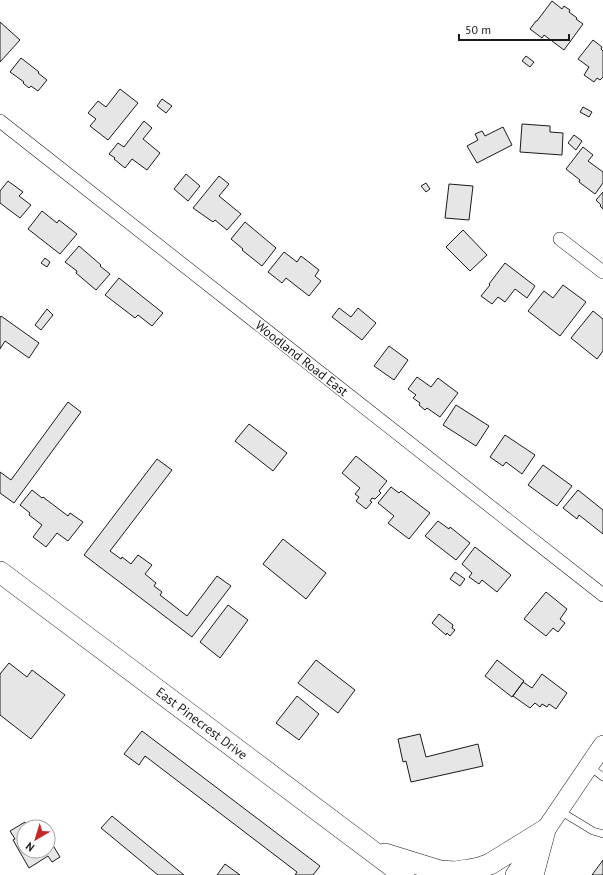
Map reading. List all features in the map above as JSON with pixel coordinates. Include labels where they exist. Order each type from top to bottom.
[{"type":"main road","name":"East Pinecrest Drive","points":[[0,572],[404,875]]},
{"type":"main road","points":[[371,850],[440,870],[455,872],[479,868],[490,864],[545,830]]},
{"type":"main road","points":[[533,875],[545,830]]},
{"type":"main road","points":[[371,850],[390,875]]},
{"type":"street","name":"Woodland Road East","points":[[0,121],[603,595]]},
{"type":"street","points":[[560,239],[603,272]]},
{"type":"street","points":[[515,875],[559,810],[596,771],[603,745]]},
{"type":"lane","points":[[559,810],[593,831],[603,834]]},
{"type":"building","points":[[552,1],[562,9],[564,6],[570,10],[569,12],[583,24],[564,50],[544,35],[542,38],[530,29]]},
{"type":"building","points":[[0,22],[20,40],[0,62]]},
{"type":"building","points":[[593,40],[602,47],[601,49],[603,51],[603,77],[600,80],[597,78],[594,82],[584,75],[589,67],[578,59]]},
{"type":"building","points":[[526,56],[534,62],[530,67],[522,61]]},
{"type":"building","points":[[21,58],[47,80],[38,91],[31,86],[29,88],[23,83],[24,82],[10,72]]},
{"type":"building","points":[[120,89],[138,103],[108,140],[90,126],[96,119],[88,113],[98,101],[106,107]]},
{"type":"building","points":[[162,99],[172,106],[166,113],[157,106]]},
{"type":"building","points":[[583,107],[592,112],[589,117],[580,112]]},
{"type":"building","points":[[144,121],[152,128],[143,139],[160,153],[147,170],[132,159],[125,168],[109,154],[118,143],[124,147]]},
{"type":"building","points":[[522,124],[550,126],[550,132],[563,133],[562,155],[520,152]]},
{"type":"building","points":[[503,127],[512,145],[477,163],[467,146],[478,140],[475,134],[482,131],[485,136]]},
{"type":"building","points":[[574,135],[582,141],[576,150],[568,143]]},
{"type":"building","points":[[583,147],[593,155],[588,161],[603,172],[603,183],[595,194],[579,182],[580,180],[566,169]]},
{"type":"building","points":[[186,174],[200,186],[188,201],[174,189]]},
{"type":"building","points":[[219,176],[229,184],[219,196],[241,214],[227,230],[215,220],[213,222],[193,208]]},
{"type":"building","points":[[8,181],[23,192],[19,196],[31,205],[20,218],[0,203],[0,191]]},
{"type":"building","points":[[426,183],[430,189],[426,192],[421,186]]},
{"type":"building","points":[[449,184],[473,186],[469,220],[445,218]]},
{"type":"building","points":[[603,192],[603,209],[596,200]]},
{"type":"building","points":[[42,211],[57,223],[59,220],[77,234],[60,254],[28,229]]},
{"type":"building","points":[[245,222],[276,248],[262,266],[231,239]]},
{"type":"building","points":[[463,230],[487,255],[470,271],[446,247]]},
{"type":"building","points":[[79,246],[110,274],[96,290],[76,273],[77,271],[65,262]]},
{"type":"building","points":[[284,252],[297,262],[301,256],[319,270],[315,276],[321,281],[309,296],[286,278],[282,283],[268,272]]},
{"type":"building","points":[[45,258],[50,262],[47,267],[41,263]]},
{"type":"building","points":[[505,263],[535,286],[527,298],[515,289],[505,302],[498,297],[492,304],[481,296]]},
{"type":"building","points":[[119,278],[163,313],[152,326],[138,315],[135,318],[105,295]]},
{"type":"building","points":[[563,285],[586,302],[560,336],[528,311],[544,291],[553,298]]},
{"type":"building","points":[[339,308],[351,317],[358,308],[376,323],[362,340],[332,317]]},
{"type":"building","points":[[47,309],[53,315],[41,330],[35,325]]},
{"type":"building","points":[[593,311],[603,319],[603,351],[597,359],[571,338]]},
{"type":"building","points":[[1,316],[39,343],[29,358],[5,341],[0,349]]},
{"type":"building","points":[[389,346],[408,360],[394,380],[374,366]]},
{"type":"building","points":[[417,377],[431,387],[438,378],[458,393],[440,417],[427,408],[425,410],[419,405],[420,403],[413,398],[416,395],[408,389]]},
{"type":"building","points":[[68,402],[81,412],[14,503],[0,493],[0,472],[11,480]]},
{"type":"building","points":[[456,405],[489,426],[476,446],[443,425]]},
{"type":"building","points":[[249,424],[287,453],[273,471],[235,441]]},
{"type":"building","points":[[505,435],[535,455],[522,474],[506,462],[503,466],[490,457]]},
{"type":"building","points":[[356,456],[387,481],[379,491],[381,493],[375,499],[372,498],[370,501],[372,502],[366,509],[356,501],[359,497],[355,494],[360,488],[342,473]]},
{"type":"building","points":[[157,459],[172,470],[110,551],[121,559],[122,557],[131,564],[138,555],[152,565],[145,574],[156,583],[154,586],[162,592],[160,595],[187,616],[217,576],[231,586],[192,637],[84,555]]},
{"type":"building","points":[[543,465],[572,486],[557,506],[528,485]]},
{"type":"building","points":[[391,487],[399,493],[401,491],[430,513],[409,539],[388,523],[394,516],[378,503]]},
{"type":"building","points":[[32,490],[68,516],[70,513],[83,522],[68,541],[57,533],[46,547],[33,537],[42,525],[29,515],[30,513],[20,505]]},
{"type":"building","points":[[578,490],[603,510],[603,534],[579,515],[577,519],[563,508]]},
{"type":"building","points":[[438,521],[449,529],[450,527],[470,543],[456,560],[425,536]]},
{"type":"building","points":[[283,539],[326,573],[306,599],[263,564]]},
{"type":"building","points":[[475,547],[511,575],[497,592],[482,580],[479,584],[469,577],[472,573],[462,564]]},
{"type":"building","points":[[455,572],[465,579],[460,586],[450,579]]},
{"type":"building","points":[[546,592],[567,609],[560,619],[565,623],[558,632],[553,628],[546,636],[524,619]]},
{"type":"building","points":[[228,605],[248,620],[220,658],[200,642]]},
{"type":"building","points":[[439,614],[453,625],[452,628],[455,630],[450,636],[447,633],[446,635],[432,623]]},
{"type":"building","points":[[316,660],[355,690],[338,713],[298,683]]},
{"type":"building","points":[[497,660],[524,681],[512,697],[485,676]]},
{"type":"building","points":[[9,663],[27,677],[32,670],[65,695],[31,739],[0,715],[0,674]]},
{"type":"building","points":[[542,674],[567,693],[556,709],[549,704],[547,707],[542,704],[540,707],[535,703],[530,708],[513,696],[523,682],[532,688]]},
{"type":"building","points":[[297,696],[319,714],[299,740],[276,723]]},
{"type":"building","points":[[142,731],[320,866],[313,875],[295,875],[297,872],[145,756],[139,765],[124,754]]},
{"type":"building","points":[[420,734],[426,757],[478,744],[483,766],[411,782],[406,761],[403,762],[398,739]]},
{"type":"building","points":[[112,816],[184,875],[158,875],[101,828]]},
{"type":"building","points":[[16,827],[16,845],[13,840],[15,839],[10,831]]},
{"type":"building","points":[[56,850],[60,857],[52,862],[50,859],[56,859]]},
{"type":"building","points":[[24,859],[43,859],[29,868]]},
{"type":"building","points":[[603,860],[603,875],[592,875]]},
{"type":"building","points":[[225,864],[240,875],[217,875]]}]
